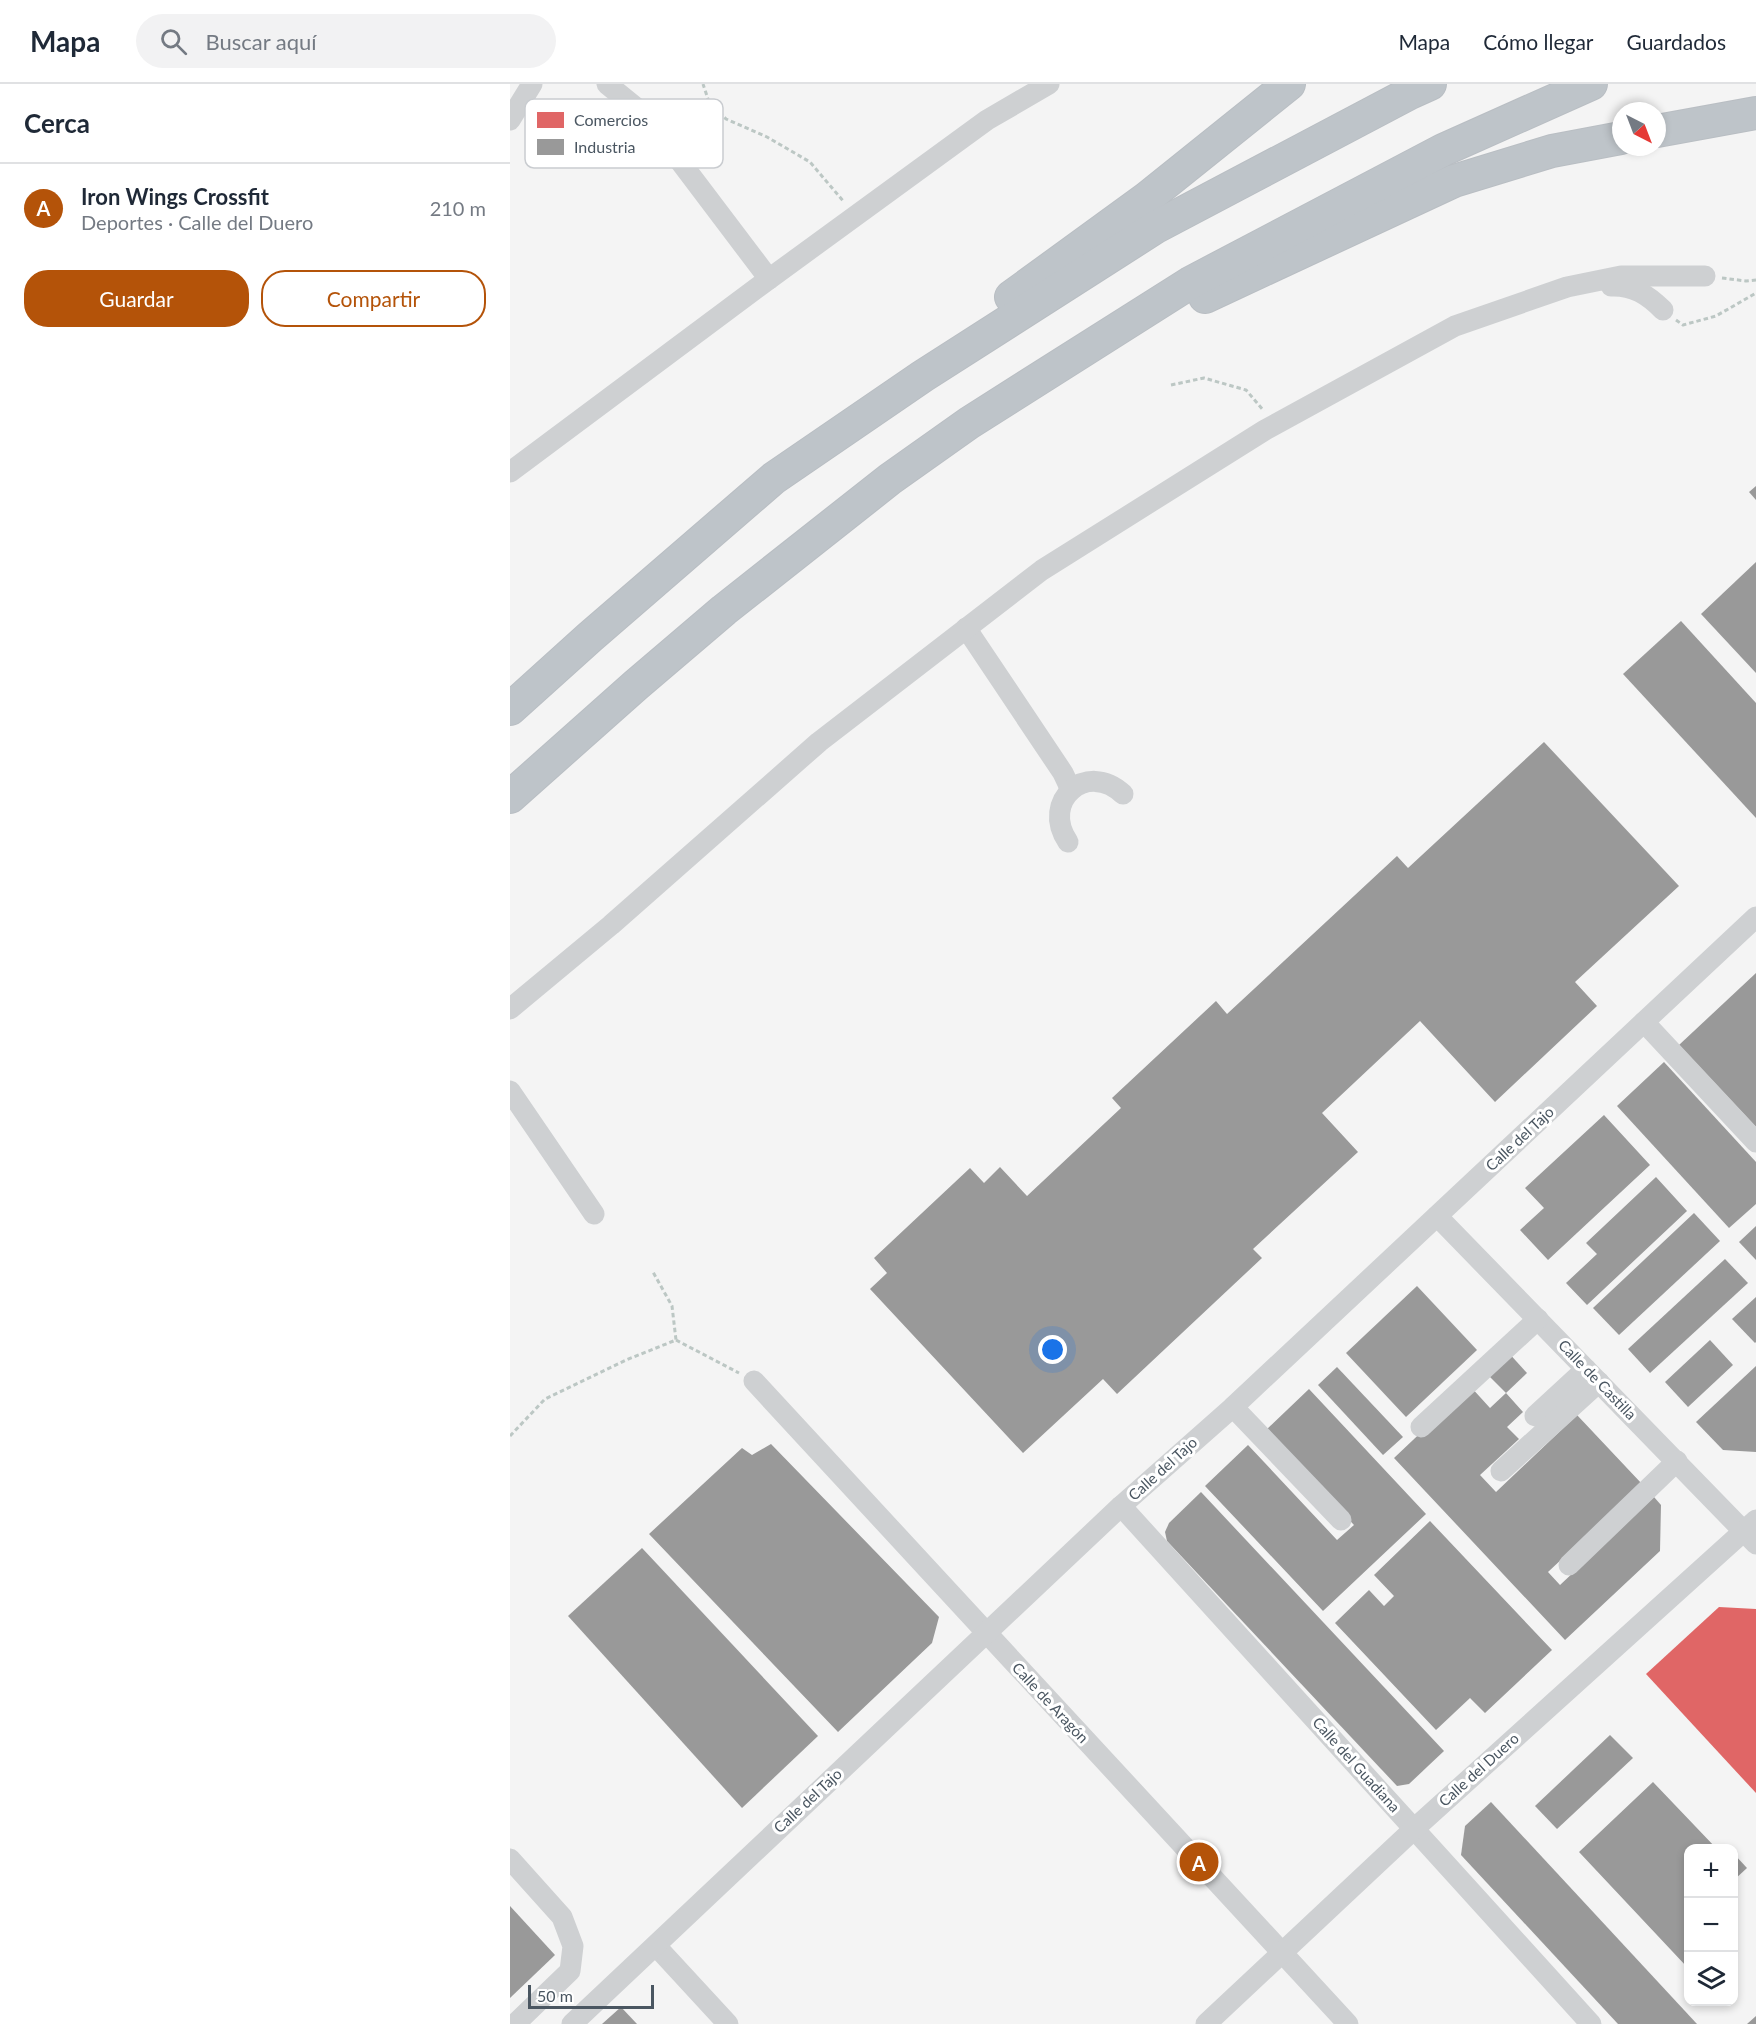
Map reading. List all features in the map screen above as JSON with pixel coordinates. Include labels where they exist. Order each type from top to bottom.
[{"type":"highway","points":[[510,709],[774,478],[956,337],[1147,198],[1289,84]]},
{"type":"highway","points":[[774,478],[923,376],[1156,227],[1430,84]]},
{"type":"highway","points":[[510,797],[724,610],[890,479],[969,423],[1190,283],[1443,150],[1591,84]]},
{"type":"highway","points":[[1666,129],[1756,113]]},
{"type":"highway","points":[[724,610],[1082,366],[1201,299],[1454,181],[1552,151],[1612,140]]},
{"type":"street","points":[[510,120],[532,84]]},
{"type":"street","points":[[608,84],[626,99]]},
{"type":"street","points":[[510,472],[987,120],[1049,84]]},
{"type":"street","points":[[685,168],[769,279]]},
{"type":"street","points":[[510,1010],[611,925],[819,742],[966,628],[1042,570],[1275,424],[1455,326],[1567,287],[1621,276],[1705,276]]},
{"type":"street","points":[[1567,287],[1621,286],[1638,290],[1651,298],[1663,310]]},
{"type":"street","points":[[966,628],[1063,773],[1071,790]]},
{"type":"street","points":[[1068,842],[1059,826],[1058,815],[1064,798],[1071,790],[1084,783],[1101,781],[1110,783],[1124,794]]},
{"type":"street","name":"Calle del Tajo","points":[[573,2024],[1121,1506],[1233,1407],[1756,917]]},
{"type":"street","points":[[1644,1022],[1756,1142]]},
{"type":"street","points":[[510,1091],[594,1214]]},
{"type":"street","name":"Calle de Castilla","points":[[1437,1216],[1677,1461],[1752,1532]]},
{"type":"street","points":[[1421,1427],[1538,1319]]},
{"type":"street","points":[[1535,1416],[1593,1375]]},
{"type":"street","points":[[1501,1471],[1593,1375]]},
{"type":"street","name":"Calle de Aragón","points":[[754,1381],[1348,2024]]},
{"type":"street","points":[[1233,1407],[1341,1520]]},
{"type":"street","points":[[1569,1565],[1677,1461]]},
{"type":"street","name":"Calle del Guadiana","points":[[1121,1506],[1591,2024]]},
{"type":"street","name":"Calle del Duero","points":[[1206,2024],[1414,1829],[1752,1532]]},
{"type":"street","points":[[510,1859],[562,1917],[573,1946],[570,1971],[515,2024]]},
{"type":"street","points":[[656,1946],[728,2024]]},
{"type":"path","points":[[703,84],[708,99]]},
{"type":"path","points":[[723,116],[767,137],[810,162],[855,216]]},
{"type":"path","points":[[687,171],[690,168]]},
{"type":"path","points":[[1705,276],[1756,280]]},
{"type":"path","points":[[1663,310],[1683,325],[1716,316],[1756,293]]},
{"type":"path","points":[[1171,385],[1204,378],[1246,390],[1275,424]]},
{"type":"path","points":[[653,1272],[672,1306],[676,1340]]},
{"type":"path","points":[[510,1436],[545,1399],[626,1360],[676,1340],[754,1381]]},
{"type":"building: Comercios","points":[[1719,1607],[1756,1609],[1756,1793],[1646,1674]]},
{"type":"building: Industria","points":[[1756,486],[1756,500],[1749,492]]},
{"type":"building: Industria","points":[[1756,562],[1756,673],[1701,614]]},
{"type":"building: Industria","points":[[1681,621],[1756,703],[1756,818],[1623,674]]},
{"type":"building: Industria","points":[[1544,742],[1679,886],[1575,982],[1597,1006],[1495,1102],[1420,1021],[1322,1113],[1358,1152],[1253,1249],[1262,1258],[1117,1394],[1103,1379],[1023,1453],[870,1289],[887,1273],[874,1258],[970,1168],[984,1183],[1000,1167],[1027,1196],[1121,1108],[1112,1098],[1216,1001],[1227,1014],[1397,856],[1408,868]]},
{"type":"building: Industria","points":[[1756,973],[1756,1127],[1679,1045]]},
{"type":"building: Industria","points":[[1664,1062],[1756,1162],[1756,1204],[1729,1228],[1617,1106]]},
{"type":"building: Industria","points":[[1604,1115],[1650,1165],[1548,1260],[1520,1230],[1544,1208],[1525,1188]]},
{"type":"building: Industria","points":[[1656,1177],[1687,1211],[1587,1305],[1566,1283],[1597,1254],[1586,1243]]},
{"type":"building: Industria","points":[[1694,1213],[1720,1241],[1619,1335],[1593,1308]]},
{"type":"building: Industria","points":[[1756,1226],[1756,1260],[1739,1242]]},
{"type":"building: Industria","points":[[1725,1259],[1748,1283],[1650,1373],[1628,1349]]},
{"type":"building: Industria","points":[[1417,1286],[1477,1350],[1406,1417],[1346,1353]]},
{"type":"building: Industria","points":[[1756,1297],[1756,1342],[1755,1343],[1732,1319]]},
{"type":"building: Industria","points":[[1710,1340],[1733,1365],[1688,1407],[1665,1382]]},
{"type":"building: Industria","points":[[1507,1351],[1527,1373],[1506,1393],[1485,1372]]},
{"type":"building: Industria","points":[[1756,1366],[1756,1452],[1723,1450],[1696,1422]]},
{"type":"building: Industria","points":[[1337,1367],[1403,1437],[1383,1455],[1318,1385]]},
{"type":"building: Industria","points":[[1470,1386],[1490,1408],[1506,1393],[1523,1412],[1507,1427],[1519,1439],[1480,1475],[1496,1492],[1577,1415],[1642,1484],[1548,1572],[1560,1585],[1654,1497],[1661,1505],[1660,1551],[1565,1640],[1394,1458]]},
{"type":"building: Industria","points":[[1309,1389],[1426,1514],[1323,1611],[1205,1486],[1248,1445],[1337,1540],[1354,1525],[1265,1431]]},
{"type":"building: Industria","points":[[771,1444],[939,1617],[932,1643],[838,1732],[649,1534],[742,1448],[752,1455]]},
{"type":"building: Industria","points":[[1201,1492],[1444,1751],[1409,1784],[1397,1786],[1167,1541],[1165,1532],[1169,1523]]},
{"type":"building: Industria","points":[[1430,1521],[1552,1650],[1485,1713],[1470,1698],[1436,1730],[1335,1623],[1369,1590],[1384,1606],[1394,1596],[1374,1575]]},
{"type":"building: Industria","points":[[642,1548],[818,1736],[742,1808],[568,1616]]},
{"type":"building: Industria","points":[[1610,1735],[1633,1758],[1557,1829],[1535,1806]]},
{"type":"building: Industria","points":[[1653,1782],[1712,1844],[1684,1844],[1684,1964],[1579,1852]]},
{"type":"building: Industria","points":[[1491,1802],[1697,2024],[1618,2024],[1461,1855],[1465,1826]]},
{"type":"building: Industria","points":[[1738,1858],[1747,1868],[1738,1876]]},
{"type":"building: Industria","points":[[510,1906],[555,1955],[510,1998]]},
{"type":"building: Industria","points":[[621,2007],[637,2024],[602,2024]]},
{"type":"building: Industria","points":[[1756,2016],[1756,2024],[1747,2024]]},
{"type":"place","name":"Iron Wings Crossfit","points":[[1199,1862]]}]
